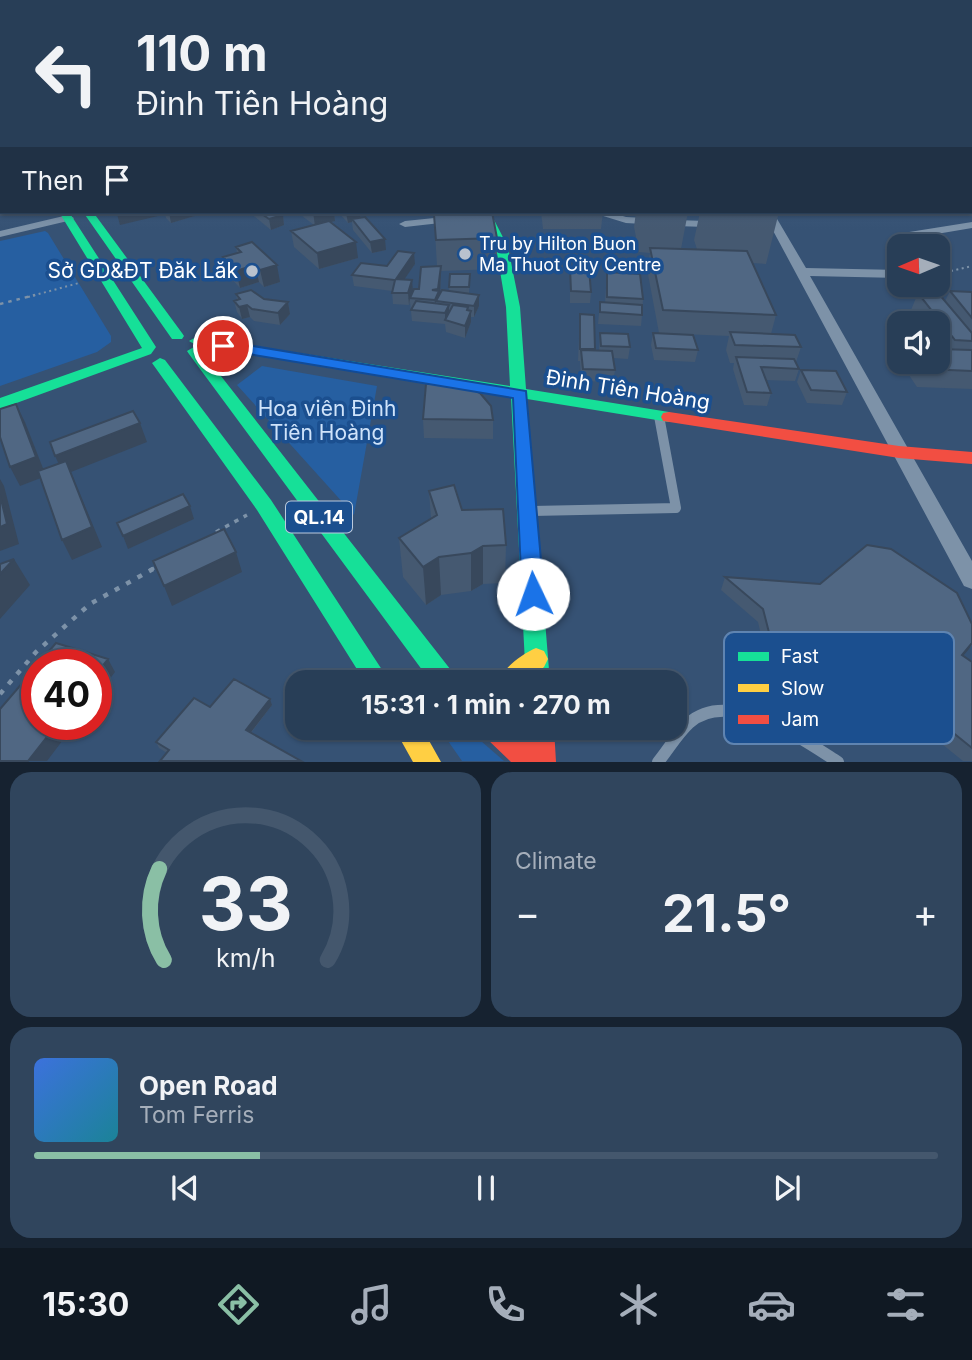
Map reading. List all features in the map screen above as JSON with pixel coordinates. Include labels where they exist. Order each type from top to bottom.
[{"type":"main road","points":[[0,404],[148,349],[160,340],[177,336],[92,214]]},
{"type":"main road","points":[[66,215],[148,349],[149,359],[160,363],[178,361],[195,346]]},
{"type":"main road","points":[[482,215],[498,238],[510,278],[521,395],[537,670]]},
{"type":"main road","name":"Đinh Tiên Hoàng","points":[[177,336],[189,337],[195,346],[899,452],[972,458]]},
{"type":"main road","name":"QL.14","points":[[195,346],[436,670]]},
{"type":"main road","name":"QL.14","points":[[160,363],[264,505],[370,670]]},
{"type":"main road","points":[[524,670],[537,659]]},
{"type":"main road","points":[[415,740],[428,761]]},
{"type":"main road","points":[[507,740],[531,761]]},
{"type":"main road","points":[[542,740],[543,761]]},
{"type":"main road","points":[[417,743],[421,761]]},
{"type":"street","points":[[0,234],[66,215]]},
{"type":"street","points":[[405,224],[460,219]]},
{"type":"street","points":[[769,221],[802,272],[972,580]]},
{"type":"street","points":[[916,234],[972,225]]},
{"type":"street","points":[[802,272],[887,274]]},
{"type":"lane","points":[[606,214],[626,220],[649,222]]},
{"type":"lane","points":[[660,222],[712,224]]},
{"type":"lane","points":[[528,511],[677,508],[659,416]]},
{"type":"lane","points":[[658,761],[690,722],[717,709],[724,710]]},
{"type":"lane","points":[[810,744],[838,761]]},
{"type":"path","points":[[950,270],[972,266]]},
{"type":"path","points":[[0,306],[79,283]]},
{"type":"path","points":[[207,538],[264,505]]},
{"type":"path","points":[[0,694],[36,652],[90,604],[161,564]]},
{"type":"green space","points":[[45,231],[111,336],[111,342],[97,352],[0,386],[0,241]]},
{"type":"green space","name":"Hoa viên Đinh Tiên Hoàng","points":[[262,366],[377,386],[354,515],[237,385]]},
{"type":"green space","points":[[447,740],[480,740],[504,761],[462,761]]},
{"type":"building","points":[[262,214],[283,215],[269,219]]},
{"type":"building","points":[[492,214],[497,238],[436,240],[434,215]]},
{"type":"building","points":[[365,217],[385,239],[370,242],[352,219]]},
{"type":"building","points":[[329,221],[356,242],[317,253],[291,231]]},
{"type":"building","points":[[252,242],[277,265],[260,270],[255,265],[236,271],[223,257],[241,252],[236,247]]},
{"type":"building","points":[[650,248],[747,251],[776,315],[663,310]]},
{"type":"building","points":[[398,251],[414,253],[396,279],[412,280],[408,293],[392,293],[395,280],[352,275],[361,263],[387,266]]},
{"type":"building","points":[[441,266],[438,289],[432,290],[439,291],[435,300],[410,298],[414,289],[419,289],[421,267]]},
{"type":"building","points":[[570,268],[589,269],[591,292],[571,291]]},
{"type":"building","points":[[607,272],[640,274],[643,299],[607,297]]},
{"type":"building","points":[[450,274],[470,274],[469,287],[449,287]]},
{"type":"building","points":[[251,290],[264,299],[288,302],[278,313],[252,309],[247,305],[239,307],[234,301],[240,299],[236,294]]},
{"type":"building","points":[[442,290],[479,295],[474,306],[436,301]]},
{"type":"building","points":[[950,291],[972,292],[972,318]]},
{"type":"building","points":[[922,298],[942,298],[972,333],[972,341],[955,340],[950,334],[950,311],[932,311]]},
{"type":"building","points":[[416,301],[449,305],[445,313],[411,310]]},
{"type":"building","points":[[600,302],[642,305],[642,315],[600,312]]},
{"type":"building","points":[[453,305],[468,307],[467,310],[471,311],[465,326],[445,320]]},
{"type":"building","points":[[580,314],[594,315],[595,349],[580,349]]},
{"type":"building","points":[[730,332],[795,335],[801,347],[735,345]]},
{"type":"building","points":[[600,333],[628,334],[630,347],[601,346]]},
{"type":"building","points":[[653,333],[693,335],[698,350],[656,348]]},
{"type":"building","points":[[950,349],[972,350],[972,371],[950,370]]},
{"type":"building","points":[[581,350],[612,351],[615,370],[583,369]]},
{"type":"building","points":[[736,357],[794,359],[799,369],[761,367],[771,393],[747,392]]},
{"type":"building","points":[[801,370],[836,371],[847,392],[811,390]]},
{"type":"building","points":[[426,384],[467,387],[480,393],[491,406],[493,420],[423,419]]},
{"type":"building","points":[[16,404],[36,457],[10,467],[0,437],[0,409]]},
{"type":"building","points":[[133,411],[140,423],[55,456],[50,442]]},
{"type":"building","points":[[66,461],[92,527],[62,540],[38,471]]},
{"type":"building","points":[[454,485],[462,510],[503,509],[506,545],[483,546],[471,553],[439,557],[423,567],[399,538],[437,515],[429,491]]},
{"type":"building","points":[[183,494],[190,506],[123,536],[117,523]]},
{"type":"building","points":[[0,495],[7,524],[0,527]]},
{"type":"building","points":[[224,529],[236,552],[164,586],[153,561]]},
{"type":"building","points":[[867,545],[891,549],[957,593],[972,624],[972,643],[962,655],[972,662],[972,748],[954,733],[954,632],[769,632],[763,609],[725,577],[820,584]]},
{"type":"building","points":[[14,559],[0,574],[0,564]]},
{"type":"building","points":[[56,643],[76,649],[51,649]]},
{"type":"building","points":[[234,679],[270,699],[246,730],[301,761],[160,761],[169,750],[156,742],[194,698],[210,707]]},
{"type":"building","points":[[21,685],[21,740],[44,740],[28,761],[0,761],[0,709]]},
{"type":"traffic: fast","points":[[65,214],[149,347]]},
{"type":"traffic: fast","points":[[89,214],[177,336]]},
{"type":"traffic: fast","points":[[486,214],[502,247],[513,307],[537,670]]},
{"type":"traffic: fast","points":[[196,341],[669,417]]},
{"type":"traffic: fast","points":[[0,404],[146,351]]},
{"type":"traffic: fast","points":[[194,351],[436,670]]},
{"type":"traffic: fast","points":[[160,363],[264,505],[370,670]]},
{"type":"traffic: slow","points":[[524,670],[536,659]]},
{"type":"traffic: slow","points":[[414,740],[428,762]]},
{"type":"traffic: jam","points":[[669,417],[899,452],[972,458]]},
{"type":"traffic: jam","points":[[507,740],[531,762]]},
{"type":"traffic: jam","points":[[542,740],[543,762]]},
{"type":"place","name":"Tru by Hilton Buon Ma Thuot City Centre","points":[[465,254]]},
{"type":"place","name":"Sở GD&ĐT Đăk Lăk","points":[[252,271]]},
{"type":"route","points":[[223,346],[521,395],[533,594]]}]
